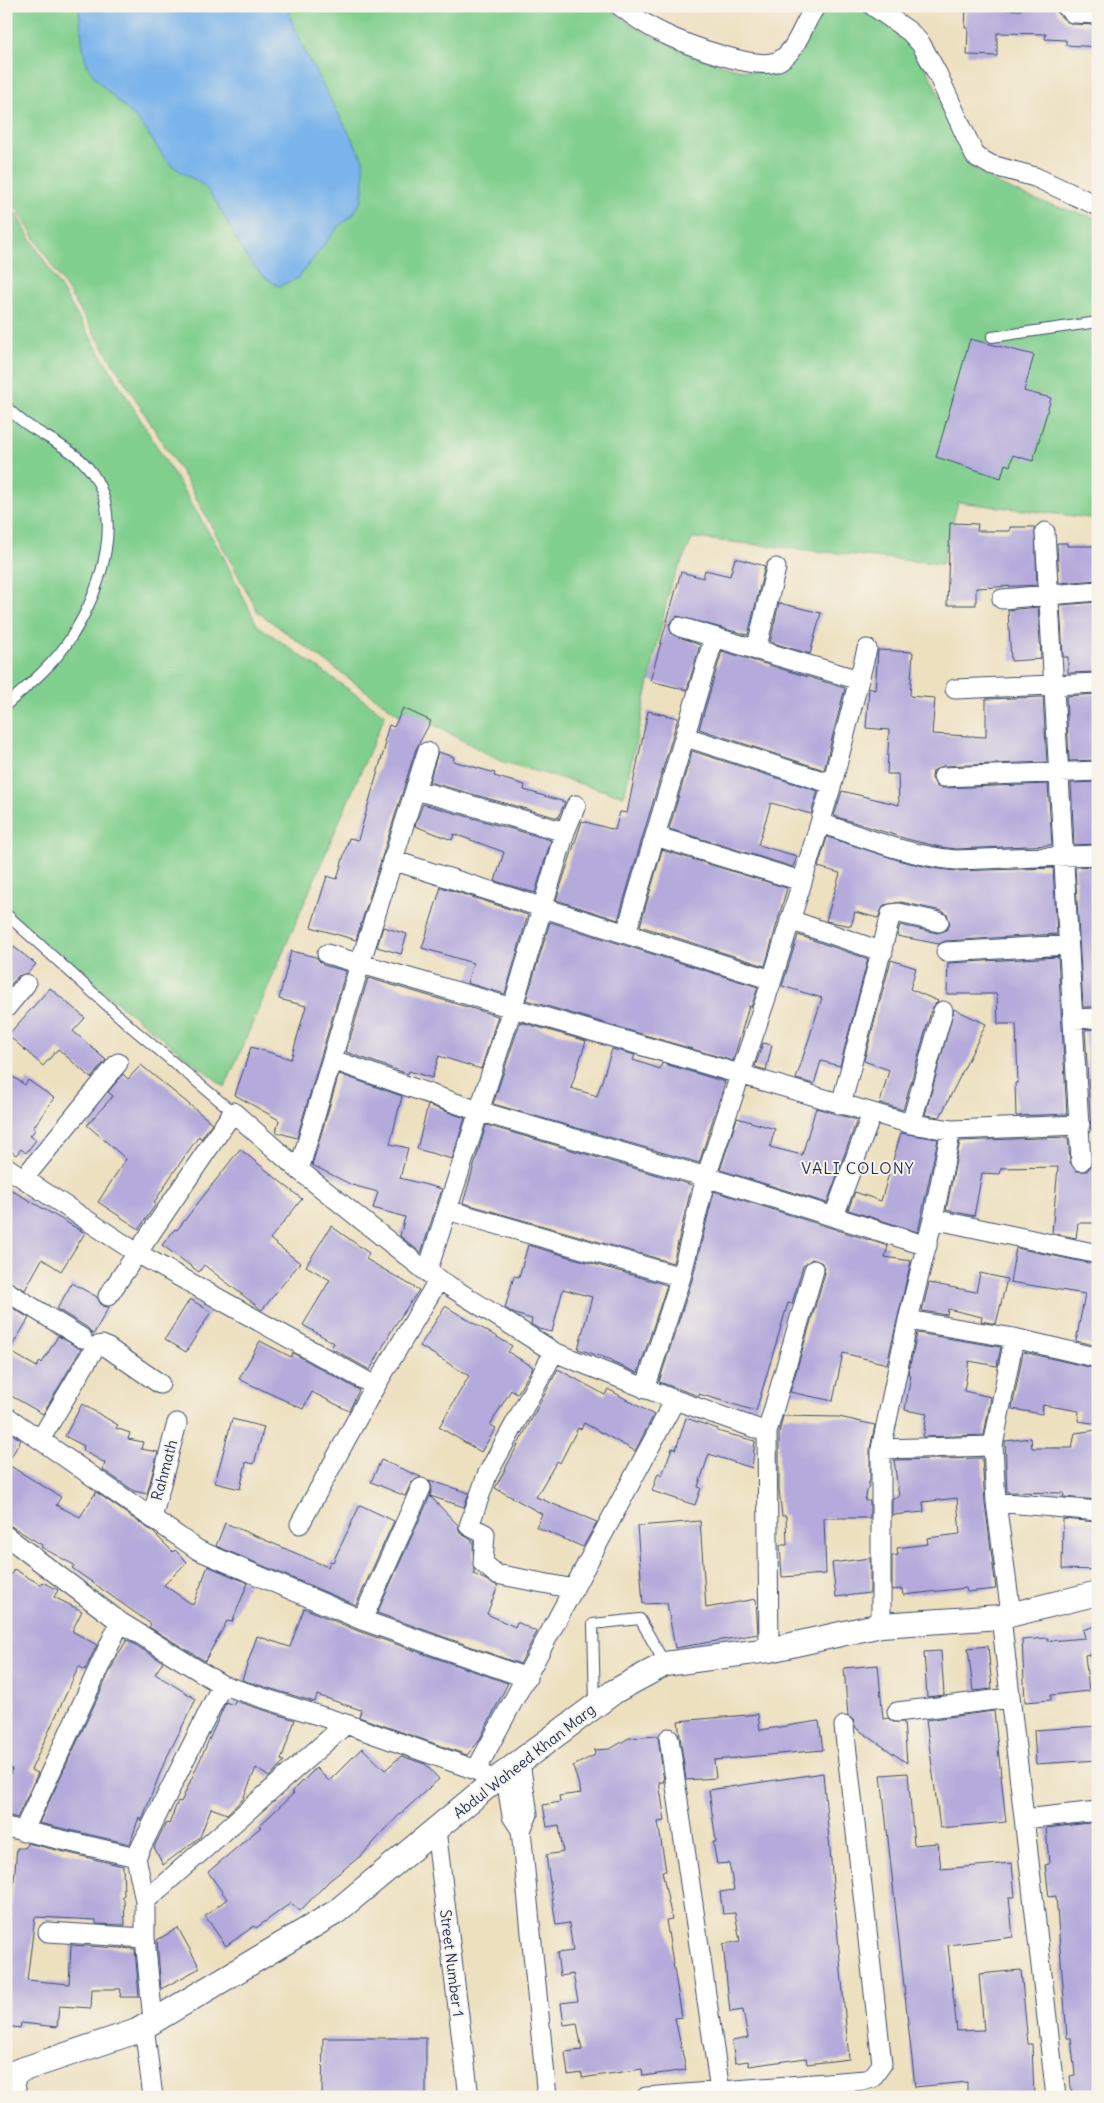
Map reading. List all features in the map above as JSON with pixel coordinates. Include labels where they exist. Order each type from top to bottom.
[{"type":"street","points":[[620,6],[661,33],[690,45],[724,56],[761,64],[777,62],[786,54],[816,6]]},
{"type":"street","points":[[873,6],[910,32],[921,44],[937,73],[976,156],[991,165],[1035,177],[1098,206]]},
{"type":"street","points":[[1066,6],[1073,13],[1098,14]]},
{"type":"street","points":[[1045,532],[1047,596],[1081,1161]]},
{"type":"street","points":[[756,650],[776,568]]},
{"type":"street","points":[[1002,599],[1098,591]]},
{"type":"street","points":[[680,627],[859,680]]},
{"type":"street","points":[[626,933],[714,638]]},
{"type":"street","points":[[645,1389],[681,1277],[706,1177],[772,980],[832,784],[867,649]]},
{"type":"street","points":[[955,689],[1098,682]]},
{"type":"street","points":[[686,737],[832,784]]},
{"type":"street","points":[[299,1170],[392,860],[428,752]]},
{"type":"street","points":[[943,777],[1098,772]]},
{"type":"street","points":[[416,790],[565,832]]},
{"type":"street","points":[[300,1524],[433,1275],[447,1210],[512,1010],[565,832],[576,804]]},
{"type":"street","points":[[820,823],[920,856],[938,859],[1098,855]]},
{"type":"street","points":[[655,836],[801,881]]},
{"type":"street","points":[[392,860],[772,980]]},
{"type":"street","points":[[841,1105],[883,952],[891,914],[899,913],[939,922]]},
{"type":"street","points":[[790,920],[883,952]]},
{"type":"street","points":[[946,952],[1068,945]]},
{"type":"street","points":[[327,954],[512,1010],[741,1074],[910,1124],[951,1130],[1080,1125]]},
{"type":"street","points":[[6,1008],[26,984]]},
{"type":"street","points":[[910,1124],[943,1011]]},
{"type":"street","points":[[1073,1019],[1098,1018]]},
{"type":"street","points":[[332,1060],[478,1111],[706,1177],[927,1246]]},
{"type":"street","points":[[24,1178],[118,1063]]},
{"type":"street","points":[[108,1296],[233,1112],[299,1170],[433,1275],[554,1352],[645,1389],[767,1432]]},
{"type":"street","points":[[834,1216],[872,1113]]},
{"type":"street","points":[[881,1625],[881,1449],[951,1130]]},
{"type":"street","points":[[6,1167],[137,1253],[375,1386]]},
{"type":"street","points":[[447,1210],[681,1277]]},
{"type":"street","points":[[933,1219],[1098,1254]]},
{"type":"street","points":[[769,1650],[767,1432],[814,1270]]},
{"type":"street","points":[[6,1290],[82,1338]]},
{"type":"street","points":[[908,1320],[1014,1338],[1098,1358]]},
{"type":"street","points":[[1014,1338],[993,1446],[996,1502],[1006,1616],[1010,1698],[1056,2097]]},
{"type":"street","points":[[40,1440],[96,1346],[102,1345],[108,1348],[160,1384]]},
{"type":"street","points":[[554,1352],[487,1475],[469,1526],[485,1534],[483,1563],[496,1574],[574,1589]]},
{"type":"street","points":[[547,2097],[521,1830],[512,1816],[499,1772],[527,1678],[675,1400]]},
{"type":"street","points":[[6,1416],[198,1550],[362,1620],[527,1678]]},
{"type":"street","name":"Rahmath","points":[[152,1518],[177,1423]]},
{"type":"street","points":[[881,1449],[993,1446]]},
{"type":"street","points":[[362,1620],[421,1488]]},
{"type":"street","points":[[996,1502],[1098,1511]]},
{"type":"street","points":[[8,1542],[120,1622],[222,1685],[499,1772]]},
{"type":"street","name":"Abdul Waheed Khan Marg","points":[[13,2082],[149,2023],[336,1912],[436,1830],[499,1772],[615,1691],[665,1664],[769,1650],[881,1625],[1006,1616],[1098,1593]]},
{"type":"street","points":[[120,1622],[14,1830],[136,1857]]},
{"type":"street","points":[[153,2097],[145,1938],[145,1901],[136,1857],[222,1685]]},
{"type":"street","points":[[897,1712],[1010,1698]]},
{"type":"street","points":[[145,1901],[346,1724]]},
{"type":"street","points":[[646,2097],[720,2091],[840,2089],[872,2078],[882,2064],[883,2055],[844,1726]]},
{"type":"street","points":[[669,1738],[720,2091]]},
{"type":"street","points":[[1024,1819],[1098,1811]]},
{"type":"street","name":"Street Number 1","points":[[436,1830],[469,2097]]},
{"type":"street","points":[[48,1932],[145,1938]]},
{"type":"lane","points":[[992,337],[1098,322]]},
{"type":"lane","points":[[6,406],[82,462],[101,490],[107,508],[108,523],[104,558],[93,597],[70,640],[37,680],[6,705]]},
{"type":"lane","points":[[6,914],[132,1027],[233,1112]]},
{"type":"lane","points":[[595,1706],[593,1624],[640,1619],[665,1664]]},
{"type":"green space","points":[[6,6],[606,6],[637,28],[676,48],[736,69],[754,72],[777,71],[808,29],[829,10],[848,6],[866,10],[894,27],[913,48],[935,86],[969,164],[995,182],[1012,190],[1048,204],[1098,218],[1098,519],[958,502],[942,564],[693,538],[670,586],[624,796],[500,761],[404,708],[399,715],[258,612],[188,483],[6,192]]},
{"type":"green space","points":[[6,198],[222,554],[257,625],[385,715],[225,1087],[6,916]]},
{"type":"water","points":[[82,6],[291,6],[289,14],[306,54],[363,159],[364,183],[362,200],[352,216],[339,226],[298,278],[279,286],[267,279],[256,269],[207,190],[168,162],[137,119],[95,77],[86,62],[83,48],[79,11]]},
{"type":"building","points":[[1021,6],[1055,6],[1058,14],[1066,21],[1073,24],[1098,25],[1098,47],[1066,45],[1066,40],[1045,39],[1046,34],[997,33],[997,56],[967,55],[968,28],[965,28],[966,8],[1021,10]]},
{"type":"building","points":[[970,339],[1034,355],[1024,391],[1051,398],[1033,461],[1013,455],[1010,466],[1005,464],[1001,478],[936,457]]},
{"type":"building","points":[[950,523],[978,524],[977,531],[1010,531],[1010,527],[1035,527],[1037,585],[976,588],[976,605],[947,605]]},
{"type":"building","points":[[1057,543],[1067,543],[1067,546],[1098,546],[1098,580],[1059,583]]},
{"type":"building","points":[[735,558],[765,566],[748,635],[677,616],[669,624],[672,634],[700,645],[687,690],[650,681],[681,572],[703,578],[705,570],[730,576]]},
{"type":"building","points":[[1098,602],[1097,672],[1068,673],[1068,657],[1063,657],[1060,605]]},
{"type":"building","points":[[779,603],[821,613],[810,654],[770,642]]},
{"type":"building","points":[[1038,607],[1041,659],[1011,661],[1008,610]]},
{"type":"building","points":[[878,650],[913,652],[910,696],[935,698],[932,734],[986,737],[986,699],[1043,697],[1047,762],[943,766],[933,771],[932,778],[937,787],[943,788],[1048,784],[1052,845],[956,849],[940,847],[907,839],[834,816],[842,791],[899,805],[898,774],[887,774],[889,730],[866,728],[869,688],[875,690]]},
{"type":"building","points":[[722,651],[845,688],[824,770],[699,729]]},
{"type":"building","points":[[1097,694],[1098,760],[1069,761],[1066,696]]},
{"type":"building","points":[[403,708],[431,721],[416,749],[356,940],[311,927],[327,876],[337,879],[349,838],[358,840],[386,743],[384,742],[389,725],[394,727]]},
{"type":"building","points":[[648,711],[678,718],[618,920],[556,900],[582,821],[615,830],[620,812],[627,813]]},
{"type":"building","points":[[692,751],[818,791],[811,814],[771,803],[758,845],[797,856],[793,867],[669,829]]},
{"type":"building","points":[[438,752],[454,757],[453,761],[495,773],[494,776],[525,785],[524,790],[565,802],[558,818],[429,782]]},
{"type":"building","points":[[1098,782],[1098,844],[1074,845],[1071,783]]},
{"type":"building","points":[[423,804],[551,840],[535,893],[495,881],[504,852],[454,834],[452,840],[415,826]]},
{"type":"building","points":[[827,837],[901,861],[937,869],[956,871],[1053,868],[1057,934],[945,941],[939,944],[897,936],[900,925],[937,933],[947,930],[950,924],[947,914],[942,911],[901,902],[884,905],[878,918],[855,912],[851,926],[826,921],[840,873],[818,867]]},
{"type":"building","points":[[662,850],[787,888],[765,966],[640,926]]},
{"type":"building","points":[[1098,866],[1098,1007],[1083,1007],[1075,867]]},
{"type":"building","points":[[441,887],[528,915],[505,994],[467,983],[473,963],[422,948]]},
{"type":"building","points":[[550,922],[758,987],[751,1007],[749,1006],[733,1061],[526,1000]]},
{"type":"building","points":[[383,927],[407,934],[401,954],[377,947]]},
{"type":"building","points":[[798,935],[868,959],[840,1066],[821,1061],[814,1084],[796,1079],[822,998],[782,986]]},
{"type":"building","points":[[6,941],[36,964],[28,973],[18,976],[6,990]]},
{"type":"building","points":[[291,951],[316,957],[323,965],[346,971],[297,1138],[276,1132],[279,1120],[235,1095],[251,1047],[291,1059],[306,1006],[279,999]]},
{"type":"building","points":[[1058,957],[1067,1114],[1016,1116],[1015,1083],[1018,1083],[1016,1024],[998,1024],[997,994],[947,994],[948,963]]},
{"type":"building","points":[[891,960],[916,968],[910,989],[938,1001],[932,1008],[903,1110],[880,1103],[889,1070],[864,1061]]},
{"type":"building","points":[[368,978],[498,1016],[481,1069],[439,1056],[432,1078],[409,1071],[408,1074],[346,1052]]},
{"type":"building","points":[[50,988],[85,1018],[73,1031],[106,1060],[91,1078],[58,1049],[43,1066],[8,1035]]},
{"type":"building","points":[[954,1009],[986,1024],[940,1117],[925,1115]]},
{"type":"building","points":[[520,1022],[586,1041],[571,1088],[597,1096],[612,1049],[635,1055],[633,1060],[660,1069],[662,1063],[725,1082],[699,1163],[493,1104]]},
{"type":"building","points":[[1098,1029],[1098,1130],[1091,1130],[1085,1030]]},
{"type":"building","points":[[763,1043],[772,1045],[766,1070],[755,1067]]},
{"type":"building","points":[[141,1065],[212,1123],[201,1139],[199,1136],[169,1179],[154,1203],[156,1204],[139,1229],[98,1202],[126,1159],[87,1125],[113,1096],[108,1092],[123,1074],[128,1079]]},
{"type":"building","points":[[6,1072],[25,1085],[28,1080],[54,1098],[33,1128],[35,1130],[30,1136],[36,1140],[26,1153],[21,1149],[16,1155],[6,1147]]},
{"type":"building","points":[[339,1074],[402,1096],[390,1144],[408,1148],[400,1178],[442,1189],[421,1253],[400,1236],[405,1217],[373,1208],[378,1192],[352,1185],[312,1165]]},
{"type":"building","points":[[428,1105],[465,1118],[452,1159],[417,1149]]},
{"type":"building","points":[[816,1108],[857,1120],[827,1203],[720,1170],[737,1118],[775,1129],[770,1147],[802,1155]]},
{"type":"building","points":[[486,1125],[692,1185],[673,1263],[463,1203]]},
{"type":"building","points":[[901,1133],[938,1139],[918,1232],[848,1210],[855,1192],[881,1201]]},
{"type":"building","points":[[1068,1137],[1070,1162],[1076,1171],[1087,1171],[1091,1166],[1092,1159],[1098,1159],[1098,1223],[1078,1223],[1076,1238],[1052,1233],[1058,1167],[1001,1168],[1000,1174],[982,1173],[974,1216],[946,1210],[960,1141]]},
{"type":"building","points":[[240,1149],[302,1199],[270,1239],[300,1263],[262,1310],[204,1265],[199,1272],[162,1245],[175,1229],[177,1230]]},
{"type":"building","points":[[6,1187],[85,1233],[61,1271],[42,1259],[25,1290],[6,1280]]},
{"type":"building","points":[[714,1191],[888,1246],[885,1257],[911,1261],[887,1364],[843,1353],[833,1401],[790,1392],[825,1273],[822,1263],[812,1259],[803,1266],[792,1304],[788,1303],[756,1411],[699,1394],[699,1396],[659,1382],[692,1280]]},
{"type":"building","points":[[331,1226],[369,1253],[366,1259],[419,1290],[393,1328],[370,1370],[331,1348],[334,1343],[303,1325],[330,1280],[306,1266]]},
{"type":"building","points":[[528,1245],[667,1285],[638,1373],[611,1362],[612,1360],[578,1349],[592,1297],[563,1289],[552,1332],[539,1329],[531,1324],[532,1319],[515,1314],[505,1308],[514,1276],[519,1277]]},
{"type":"building","points":[[1016,1248],[1098,1265],[1098,1346],[1076,1341],[1085,1294],[1010,1282]]},
{"type":"building","points":[[980,1273],[1007,1279],[996,1324],[981,1321],[982,1317],[948,1309],[947,1315],[922,1311],[929,1283],[976,1292]]},
{"type":"building","points":[[72,1283],[97,1297],[102,1306],[109,1307],[93,1335],[88,1328],[57,1309]]},
{"type":"building","points":[[190,1299],[211,1312],[186,1352],[165,1339]]},
{"type":"building","points":[[6,1304],[29,1318],[9,1351],[37,1367],[40,1361],[42,1363],[58,1336],[81,1349],[43,1414],[6,1393]]},
{"type":"building","points":[[445,1306],[512,1346],[508,1352],[533,1367],[517,1394],[511,1390],[490,1425],[496,1428],[481,1452],[439,1427],[469,1376],[420,1346]]},
{"type":"building","points":[[917,1333],[1001,1347],[997,1366],[969,1361],[964,1391],[991,1397],[984,1435],[923,1437],[927,1414],[905,1410],[911,1375],[908,1374]]},
{"type":"building","points":[[260,1341],[291,1357],[293,1353],[359,1390],[349,1411],[312,1392],[303,1409],[239,1379]]},
{"type":"building","points":[[1023,1352],[1098,1369],[1098,1424],[1078,1421],[1079,1411],[1043,1405],[1042,1414],[1012,1409]]},
{"type":"building","points":[[558,1369],[605,1395],[608,1389],[654,1415],[635,1451],[584,1423],[581,1429],[578,1428],[560,1463],[557,1461],[536,1497],[597,1522],[583,1547],[536,1527],[542,1514],[495,1488]]},
{"type":"building","points":[[82,1404],[118,1425],[116,1428],[130,1433],[128,1439],[143,1442],[141,1449],[158,1452],[147,1494],[134,1491],[103,1470],[105,1463],[82,1450],[84,1446],[65,1436]]},
{"type":"building","points":[[783,1416],[839,1417],[875,1425],[870,1449],[870,1478],[865,1501],[870,1501],[870,1518],[824,1518],[826,1574],[782,1577],[780,1545],[787,1545],[786,1516],[782,1516],[779,1489],[779,1433]]},
{"type":"building","points":[[686,1418],[718,1429],[717,1431],[755,1441],[752,1468],[709,1454],[698,1487],[701,1488],[695,1505],[652,1491],[658,1473],[662,1475],[672,1448],[676,1449]]},
{"type":"building","points":[[232,1419],[264,1427],[254,1464],[246,1462],[240,1489],[215,1483]]},
{"type":"building","points":[[6,1430],[21,1440],[7,1464],[61,1497],[56,1505],[80,1517],[96,1492],[153,1532],[173,1552],[175,1550],[187,1562],[164,1585],[193,1605],[208,1566],[248,1583],[232,1622],[227,1621],[205,1661],[149,1627],[151,1624],[72,1568],[74,1565],[41,1547],[42,1545],[6,1523]]},
{"type":"building","points":[[1097,1430],[1092,1460],[1098,1461],[1097,1500],[1063,1497],[1064,1493],[1007,1492],[1005,1441],[1031,1438],[1032,1448],[1072,1448],[1075,1433]]},
{"type":"building","points":[[982,1458],[985,1503],[996,1589],[967,1592],[966,1588],[903,1595],[902,1589],[892,1590],[892,1556],[898,1555],[897,1548],[928,1544],[927,1538],[960,1534],[957,1498],[923,1502],[924,1512],[892,1515],[892,1498],[899,1497],[894,1460]]},
{"type":"building","points":[[381,1460],[421,1477],[411,1483],[405,1496],[371,1482]]},
{"type":"building","points":[[429,1480],[469,1493],[464,1507],[430,1496],[432,1487]]},
{"type":"building","points":[[430,1496],[458,1525],[460,1533],[473,1541],[474,1574],[498,1586],[487,1614],[515,1627],[517,1622],[537,1632],[520,1664],[377,1613]]},
{"type":"building","points":[[360,1505],[394,1521],[356,1605],[216,1546],[225,1523],[328,1567],[330,1561],[333,1562]]},
{"type":"building","points":[[1063,1519],[1098,1522],[1098,1570],[1062,1569]]},
{"type":"building","points":[[700,1521],[706,1608],[756,1599],[758,1634],[675,1648],[667,1603],[643,1604],[637,1526]]},
{"type":"building","points":[[870,1558],[870,1593],[836,1597],[832,1563]]},
{"type":"building","points":[[14,1569],[41,1585],[43,1582],[58,1590],[54,1597],[82,1611],[72,1631],[97,1645],[85,1670],[79,1666],[31,1770],[38,1773],[17,1818],[6,1815],[6,1783],[12,1769],[6,1767],[6,1584]]},
{"type":"building","points":[[304,1608],[358,1631],[508,1683],[479,1741],[467,1755],[359,1717],[361,1710],[317,1695],[315,1702],[242,1680],[257,1636],[290,1647]]},
{"type":"building","points":[[1098,1625],[1098,1667],[1094,1667],[1090,1654],[1085,1655],[1089,1691],[1051,1695],[1051,1700],[1025,1702],[1022,1640],[1048,1638],[1048,1641],[1085,1638],[1083,1630]]},
{"type":"building","points":[[127,1640],[163,1662],[155,1674],[196,1699],[164,1763],[141,1822],[139,1817],[130,1844],[39,1823],[117,1656]]},
{"type":"building","points":[[988,1646],[992,1689],[973,1691],[968,1648]]},
{"type":"building","points":[[941,1651],[944,1695],[927,1697],[924,1652]]},
{"type":"building","points":[[878,1665],[883,1719],[888,1718],[893,1722],[904,1722],[907,1763],[856,1728],[853,1720],[848,1716],[844,1668]]},
{"type":"building","points":[[235,1701],[295,1720],[281,1760],[284,1761],[269,1777],[256,1768],[243,1799],[227,1814],[211,1808],[200,1837],[163,1865],[154,1847],[166,1823],[169,1824],[178,1801],[181,1802],[226,1702],[233,1705]]},
{"type":"building","points":[[994,1711],[1006,1822],[940,1828],[926,1720]]},
{"type":"building","points":[[758,1714],[760,1730],[819,1721],[823,1750],[714,1760],[716,1778],[686,1780],[678,1721]]},
{"type":"building","points":[[1098,1726],[1098,1760],[1036,1764],[1034,1730]]},
{"type":"building","points":[[658,1736],[664,1782],[659,1782],[665,1821],[658,1822],[666,1871],[662,1871],[672,1919],[666,1920],[682,2017],[675,2018],[686,2070],[643,2076],[642,2069],[582,2078],[582,2073],[568,2075],[565,2052],[582,2050],[577,2023],[564,2025],[561,2003],[578,2001],[573,1974],[560,1976],[557,1953],[573,1951],[569,1923],[556,1925],[546,1855],[563,1852],[559,1825],[547,1827],[543,1805],[560,1802],[559,1796],[581,1793],[573,1766],[595,1755],[594,1750],[610,1749],[629,1738]]},
{"type":"building","points":[[362,1748],[385,1770],[401,1756],[425,1764],[439,1779],[397,1817],[363,1854],[329,1881],[300,1911],[291,1903],[256,1928],[254,1926],[226,1946],[205,1916],[227,1899],[208,1872],[261,1827],[259,1826],[294,1793],[292,1792],[316,1768],[329,1781]]},
{"type":"building","points":[[823,1773],[849,2059],[807,2064],[806,2058],[749,2066],[748,2061],[735,2063],[732,2041],[748,2038],[743,2010],[730,2012],[723,1944],[740,1941],[735,1913],[723,1914],[720,1892],[734,1890],[729,1863],[717,1864],[713,1842],[716,1842],[709,1790]]},
{"type":"building","points":[[908,1773],[914,1845],[938,1843],[941,1869],[1012,1863],[1015,1897],[1009,1897],[1013,1937],[948,1945],[957,2031],[984,2030],[979,1974],[1021,1970],[1028,2044],[1032,2044],[1034,2097],[967,2097],[967,2082],[915,2087],[881,1775]]},
{"type":"building","points":[[1098,1822],[1098,1869],[1094,1869],[1098,1897],[1098,2097],[1072,2097],[1070,2076],[1075,2075],[1071,2038],[1067,2038],[1056,1896],[1049,1897],[1045,1865],[1049,1864],[1046,1828]]},
{"type":"building","points":[[27,1843],[123,1866],[124,1895],[122,1897],[124,1900],[125,1925],[96,1924],[96,1920],[35,1917],[27,1980],[69,1984],[71,1945],[135,1949],[139,1997],[120,1997],[121,1989],[92,1989],[91,2008],[59,2006],[57,2027],[21,2023],[20,2028],[6,2026],[6,1922],[10,1922],[17,1848],[25,1848]]},
{"type":"building","points":[[178,1928],[200,1968],[161,1989],[157,1940]]},
{"type":"building","points":[[323,2038],[426,2038],[426,2097],[322,2097]]},
{"type":"district","name":"VALI COLONY","points":[[858,1168]]}]
